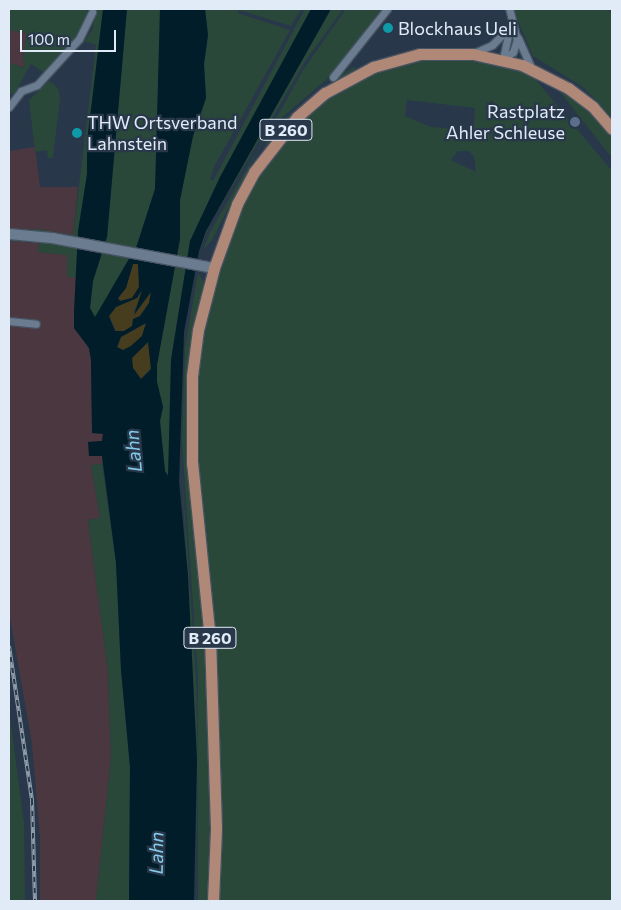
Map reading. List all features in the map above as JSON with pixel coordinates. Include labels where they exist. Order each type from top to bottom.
[{"type":"main road","name":"B 260","points":[[213,901],[216,828],[209,625],[192,463],[190,405],[194,354],[210,267],[254,172],[279,136],[311,104],[347,79],[387,62],[420,54],[472,54],[503,59],[532,69],[568,88],[593,108],[612,129]]},
{"type":"street","points":[[333,77],[387,9]]},
{"type":"street","points":[[503,59],[516,46],[509,9]]},
{"type":"street","points":[[9,107],[21,91],[37,85],[79,39],[92,12]]},
{"type":"street","points":[[472,54],[492,45],[512,27]]},
{"type":"street","points":[[512,27],[532,69]]},
{"type":"street","points":[[9,234],[52,238],[210,267]]},
{"type":"street","points":[[9,321],[36,324]]},
{"type":"shaded area","points":[[9,30],[27,33],[23,57],[26,68],[9,63]]},
{"type":"shaded area","points":[[35,147],[40,187],[78,187],[73,236],[9,228],[9,151]]},
{"type":"shaded area","points":[[9,241],[39,243],[39,252],[67,255],[68,277],[77,277],[74,328],[89,348],[91,360],[92,433],[103,433],[102,441],[89,442],[89,456],[102,455],[102,464],[91,465],[100,518],[88,520],[108,672],[111,758],[96,901],[40,901],[40,838],[32,744],[9,612]]},
{"type":"green space","points":[[9,9],[88,9],[84,27],[77,37],[45,73],[31,64],[14,94],[9,94],[9,63],[25,68],[23,57],[27,33],[9,30]]},
{"type":"green space","points":[[96,9],[103,9],[101,46],[88,130],[87,174],[78,238],[9,230],[39,229],[73,235],[96,45],[84,41],[93,29]]},
{"type":"green space","points":[[127,9],[160,9],[155,189],[137,245],[95,318],[90,308],[93,281],[107,237]]},
{"type":"green space","points":[[205,9],[301,9],[291,26],[239,10],[238,13],[290,30],[215,165],[210,179],[213,181],[305,9],[311,9],[220,177],[190,241],[171,360],[169,476],[165,471],[160,421],[163,407],[157,382],[157,364],[180,239],[180,200],[193,136],[206,98],[204,64],[208,35]]},
{"type":"green space","points":[[331,9],[343,9],[306,60],[209,226],[198,255],[206,231],[223,198]]},
{"type":"green space","points":[[346,9],[383,9],[334,73],[272,126],[303,70]]},
{"type":"green space","points":[[513,9],[608,9],[612,15],[612,117],[583,87],[533,56]]},
{"type":"green space","points":[[436,57],[482,60],[531,74],[612,171],[612,901],[216,901],[218,862],[194,434],[199,352],[210,304],[235,218],[259,171],[300,120],[326,97],[365,74],[416,60]],"holes":[[[407,100],[475,108],[474,124],[470,130],[431,127],[405,116]],[[458,151],[469,151],[474,156],[476,172],[451,160]]]},
{"type":"green space","points":[[354,67],[356,69],[328,85],[290,118],[263,149],[272,129],[336,78]]},
{"type":"green space","points":[[49,81],[58,88],[60,98],[53,158],[48,158],[47,150],[35,152],[29,100]]},
{"type":"green space","points":[[556,87],[596,116],[612,134],[612,158]]},
{"type":"green space","points":[[264,139],[212,240],[203,250],[210,232]]},
{"type":"green space","points":[[9,238],[52,241],[78,248],[77,277],[67,277],[67,255],[38,252],[39,243],[9,241]]},
{"type":"green space","points":[[198,273],[204,283],[190,356],[211,767],[210,901],[198,901],[198,678],[182,442],[185,348]]},
{"type":"green space","points":[[180,442],[196,676],[198,767],[195,901],[197,760]]},
{"type":"green space","points":[[102,464],[116,563],[121,670],[130,767],[129,901],[96,901],[111,758],[108,672],[88,520],[100,518],[91,465]]},
{"type":"green space","points":[[9,709],[24,823],[25,901],[9,901]]},
{"type":"sand","points":[[133,264],[138,264],[139,287],[132,298],[120,301],[118,299],[126,288]]},
{"type":"sand","points":[[142,290],[142,298],[133,311],[136,311],[151,292],[149,303],[140,316],[133,319],[133,326],[124,331],[116,331],[109,316],[116,307],[137,298]]},
{"type":"sand","points":[[146,323],[142,336],[131,346],[123,351],[117,348],[121,337]]},
{"type":"sand","points":[[148,342],[151,368],[141,379],[133,368],[132,358]]},
{"type":"water","name":"Lahn","points":[[103,9],[127,9],[107,237],[93,281],[90,308],[95,317],[137,245],[155,189],[160,9],[205,9],[208,35],[204,64],[206,98],[193,136],[180,200],[180,239],[157,365],[157,382],[163,407],[160,421],[165,471],[168,476],[171,360],[190,241],[220,177],[311,9],[331,9],[206,231],[199,251],[184,332],[179,482],[188,575],[197,760],[194,901],[129,901],[130,767],[121,670],[116,563],[102,456],[89,456],[88,442],[102,441],[103,434],[92,433],[91,360],[89,348],[74,328],[78,231],[87,174],[87,142]],"holes":[[[133,264],[138,264],[139,287],[132,298],[120,301],[118,298],[126,288]],[[142,290],[134,315],[151,292],[149,303],[140,316],[133,319],[132,326],[124,331],[115,331],[109,316],[116,307],[137,298]],[[146,323],[142,336],[131,346],[123,350],[117,347],[121,337]],[[148,342],[151,369],[141,379],[133,368],[132,358]]]},
{"type":"railway","points":[[9,646],[32,800],[35,901]]},
{"type":"place","name":"Blockhaus Ueli","points":[[388,28]]},
{"type":"place","name":"Rastplatz Ahler Schleuse","points":[[575,122]]},
{"type":"place","name":"THW Ortsverband Lahnstein","points":[[77,133]]}]
